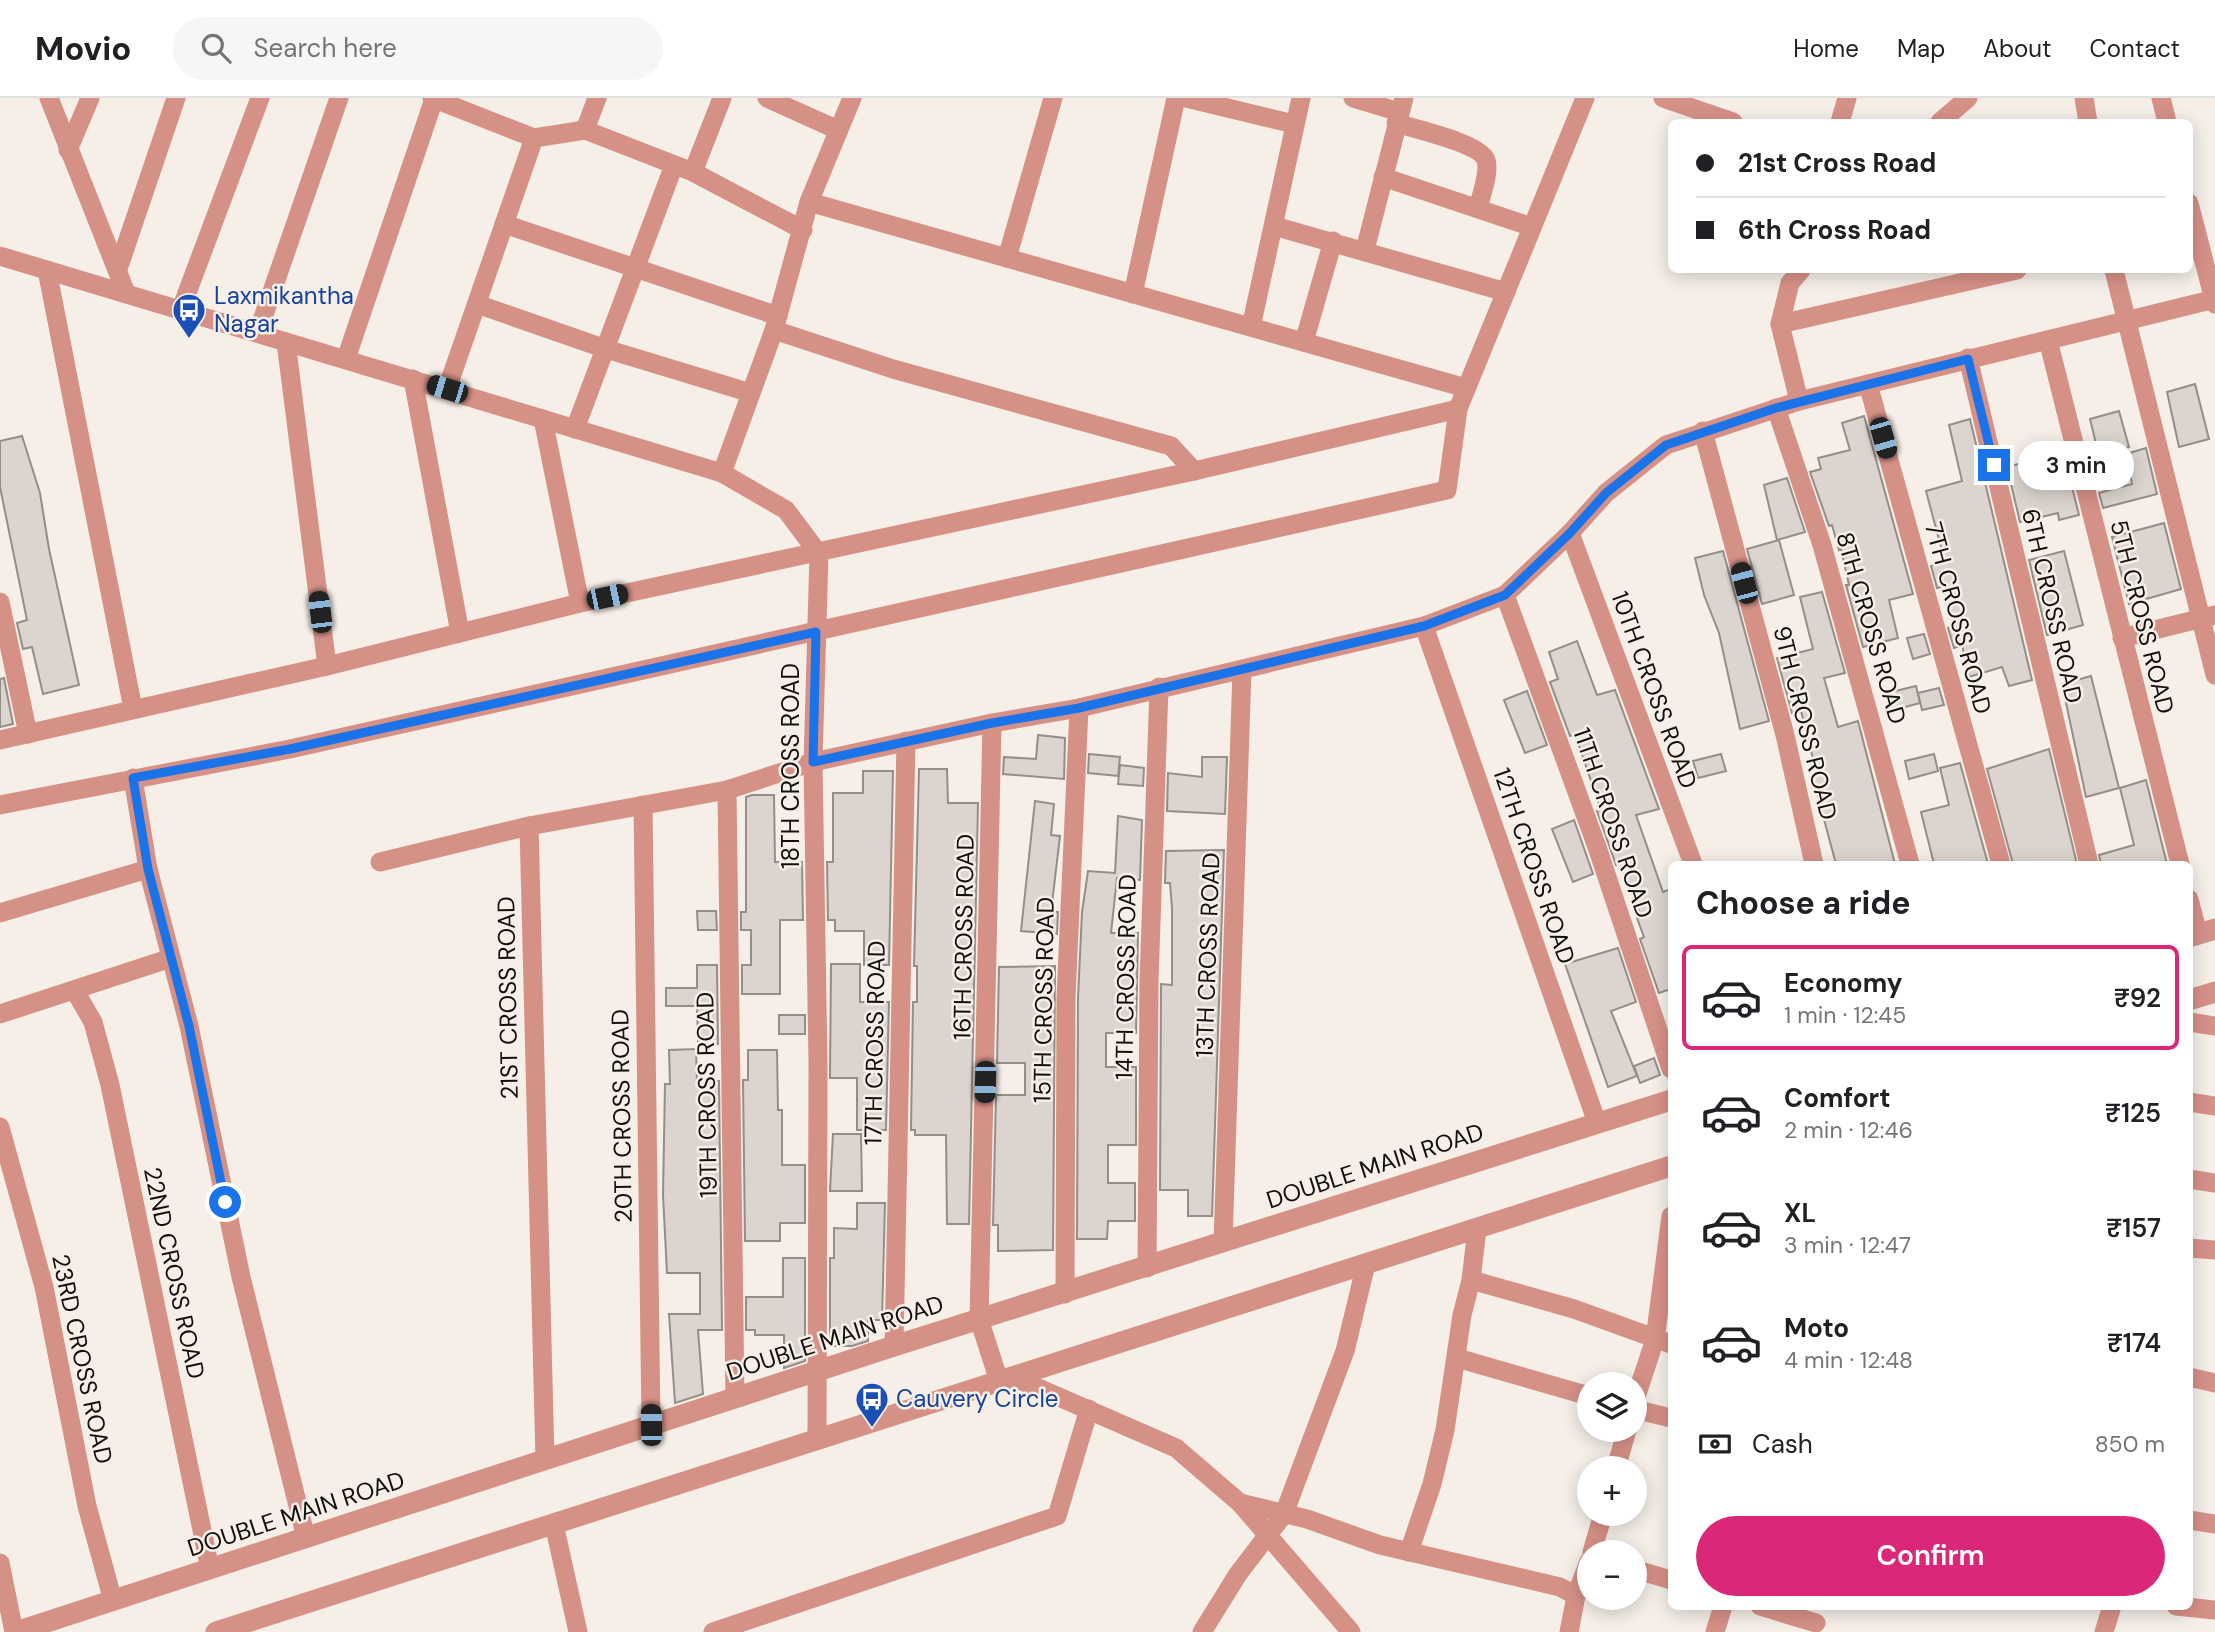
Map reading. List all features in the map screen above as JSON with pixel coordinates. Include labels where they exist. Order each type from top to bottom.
[{"type":"street","points":[[49,98],[126,293]]},
{"type":"street","points":[[68,149],[90,98]]},
{"type":"street","points":[[118,268],[176,98]]},
{"type":"street","points":[[181,309],[260,98]]},
{"type":"street","points":[[258,332],[339,98]]},
{"type":"street","points":[[346,359],[433,98],[534,138],[585,130],[684,169],[803,230]]},
{"type":"street","points":[[585,130],[597,98]]},
{"type":"street","points":[[575,429],[636,270],[684,169],[722,98]]},
{"type":"street","points":[[767,98],[838,130]]},
{"type":"street","points":[[722,473],[776,323],[809,202],[852,98]]},
{"type":"street","points":[[1007,258],[1053,98]]},
{"type":"street","points":[[1133,294],[1176,98]]},
{"type":"street","points":[[1186,98],[1294,124]]},
{"type":"street","points":[[1251,327],[1301,98]]},
{"type":"street","points":[[1353,98],[1400,111],[1485,156],[1487,164],[1478,208]]},
{"type":"street","points":[[0,805],[290,749],[1447,490],[1458,409],[1585,98]]},
{"type":"street","points":[[1663,98],[1723,119]]},
{"type":"street","points":[[1841,119],[1847,98]]},
{"type":"street","points":[[1944,119],[1968,98]]},
{"type":"street","points":[[2084,98],[2088,119]]},
{"type":"street","points":[[2161,98],[2166,119]]},
{"type":"street","points":[[1365,250],[1400,111]]},
{"type":"street","points":[[447,389],[534,138]]},
{"type":"street","points":[[1383,177],[1532,227]]},
{"type":"street","points":[[809,202],[1466,388]]},
{"type":"street","points":[[504,225],[636,270],[893,369],[1171,446],[1194,471]]},
{"type":"street","points":[[1274,226],[1506,292]]},
{"type":"street","points":[[380,862],[529,826],[727,790],[813,762],[992,723],[1079,708],[1424,626],[1505,595],[1570,533],[1606,493],[1666,445],[1799,401],[2215,301],[2200,227]]},
{"type":"street","points":[[1304,342],[1333,241]]},
{"type":"street","points":[[0,256],[722,473],[786,510],[819,554]]},
{"type":"street","points":[[47,270],[133,709]]},
{"type":"street","points":[[1798,273],[1790,283],[1780,324],[1799,401]]},
{"type":"street","points":[[1780,324],[2004,273]]},
{"type":"street","points":[[2115,273],[2208,617],[2215,674]]},
{"type":"street","points":[[477,304],[606,349],[751,393]]},
{"type":"street","name":"5TH CROSS ROAD","points":[[2048,340],[2179,861]]},
{"type":"street","points":[[286,342],[327,666]]},
{"type":"street","name":"6TH CROSS ROAD","points":[[1968,359],[2088,861]]},
{"type":"street","points":[[413,379],[460,634]]},
{"type":"street","name":"7TH CROSS ROAD","points":[[1868,384],[2000,861]]},
{"type":"street","name":"8TH CROSS ROAD","points":[[1776,408],[1822,545],[1909,861]]},
{"type":"street","points":[[0,740],[327,666],[580,603],[819,554],[1458,409]]},
{"type":"street","points":[[543,419],[580,603]]},
{"type":"street","name":"9TH CROSS ROAD","points":[[1703,431],[1785,735],[1813,861]]},
{"type":"street","name":"10TH CROSS ROAD","points":[[1570,533],[1692,861]]},
{"type":"street","name":"18TH CROSS ROAD","points":[[817,1440],[813,762],[819,554]]},
{"type":"street","name":"11TH CROSS ROAD","points":[[1505,595],[1597,847],[1668,1060]]},
{"type":"street","points":[[0,602],[28,734]]},
{"type":"street","points":[[2122,638],[2208,617]]},
{"type":"street","name":"12TH CROSS ROAD","points":[[1424,626],[1597,1123]]},
{"type":"street","name":"13TH CROSS ROAD","points":[[1223,1242],[1242,670]]},
{"type":"street","name":"14TH CROSS ROAD","points":[[1147,1268],[1150,981],[1159,687]]},
{"type":"street","name":"15TH CROSS ROAD","points":[[1065,1294],[1066,998],[1079,708]]},
{"type":"street","name":"16TH CROSS ROAD","points":[[992,723],[979,1320],[1006,1379]]},
{"type":"street","name":"17TH CROSS ROAD","points":[[894,1346],[906,741]]},
{"type":"street","points":[[133,778],[148,869],[189,1026],[241,1277],[306,1538]]},
{"type":"street","name":"19TH CROSS ROAD","points":[[727,790],[735,1398]]},
{"type":"street","name":"20TH CROSS ROAD","points":[[643,805],[651,1425]]},
{"type":"street","name":"21ST CROSS ROAD","points":[[529,826],[545,1460]]},
{"type":"street","points":[[0,913],[148,869]]},
{"type":"street","points":[[2193,911],[2201,933]]},
{"type":"street","points":[[0,1014],[171,958]]},
{"type":"street","name":"22ND CROSS ROAD","points":[[75,991],[93,1022],[110,1085],[210,1569]]},
{"type":"street","points":[[2193,999],[2215,992]]},
{"type":"street","points":[[2193,1023],[2215,1026]]},
{"type":"street","name":"DOUBLE MAIN ROAD","points":[[15,1632],[894,1346],[1668,1101]]},
{"type":"street","points":[[2193,1103],[2215,1106]]},
{"type":"street","name":"23RD CROSS ROAD","points":[[0,1127],[44,1287],[87,1506],[113,1601]]},
{"type":"street","points":[[216,1632],[1476,1228],[1668,1172]]},
{"type":"street","points":[[2193,1180],[2215,1183]]},
{"type":"street","points":[[1409,1552],[1432,1484],[1457,1358],[1462,1315],[1471,1280],[1476,1228]]},
{"type":"street","points":[[2193,1248],[2215,1250]]},
{"type":"street","points":[[1647,1376],[1663,1342],[1668,1263]]},
{"type":"street","points":[[1202,1632],[1266,1535],[1284,1514],[1345,1351],[1366,1264]]},
{"type":"street","points":[[1471,1280],[1574,1310],[1663,1342]]},
{"type":"street","points":[[1457,1358],[1577,1393]]},
{"type":"street","points":[[2193,1378],[2215,1383]]},
{"type":"street","points":[[1006,1379],[1089,1409],[1176,1448],[1240,1503],[1351,1632]]},
{"type":"street","points":[[713,1632],[1057,1516],[1089,1409]]},
{"type":"street","points":[[1647,1412],[1668,1417]]},
{"type":"street","points":[[1240,1503],[1409,1552],[1560,1587],[1576,1595],[1569,1632]]},
{"type":"street","points":[[2193,1521],[2215,1524]]},
{"type":"street","points":[[554,1524],[578,1632]]},
{"type":"street","points":[[0,1563],[15,1632]]},
{"type":"street","points":[[1647,1573],[1668,1579]]},
{"type":"street","points":[[2193,1608],[2215,1610]]},
{"type":"street","points":[[1715,1632],[1722,1610]]},
{"type":"street","points":[[1775,1610],[1818,1621]]},
{"type":"street","points":[[2105,1632],[2111,1610]]},
{"type":"building","points":[[2195,384],[2209,439],[2179,447],[2167,392]]},
{"type":"building","points":[[2119,411],[2129,447],[2099,456],[2090,419]]},
{"type":"building","points":[[1864,416],[1913,594],[1889,600],[1898,638],[1863,647],[1846,585],[1849,585],[1841,549],[1839,550],[1832,525],[1829,526],[1810,472],[1821,469],[1818,458],[1850,450],[1842,423]]},
{"type":"building","points":[[1970,419],[2032,680],[2009,686],[2002,667],[1969,677],[1962,645],[1954,648],[1948,628],[1954,626],[1945,586],[1937,588],[1931,566],[1945,562],[1926,491],[1962,481],[1949,425]]},
{"type":"building","points":[[22,436],[40,493],[49,549],[79,685],[43,694],[32,647],[23,649],[17,623],[27,620],[0,487],[0,441]]},
{"type":"building","points":[[2146,448],[2157,494],[2103,508],[2099,493],[2132,484],[2126,454]]},
{"type":"building","points":[[2041,458],[2043,466],[2065,459],[2079,515],[2059,520],[2058,513],[2020,522],[2007,467]]},
{"type":"building","points":[[1787,478],[1805,532],[1777,540],[1764,485]]},
{"type":"building","points":[[2164,523],[2181,589],[2129,604],[2112,537]]},
{"type":"building","points":[[1779,540],[1794,595],[1762,604],[1747,549]]},
{"type":"building","points":[[1723,551],[1769,721],[1740,729],[1719,633],[1704,595],[1695,558]]},
{"type":"building","points":[[2064,551],[2083,625],[2047,635],[2029,560]]},
{"type":"building","points":[[1822,592],[1845,673],[1824,678],[1838,727],[1858,721],[1894,861],[1835,861],[1815,786],[1811,768],[1815,767],[1801,711],[1792,713],[1777,658],[1813,649],[1800,597]]},
{"type":"building","points":[[1924,634],[1930,654],[1913,659],[1907,638]]},
{"type":"building","points":[[1577,641],[1597,695],[1615,690],[1659,809],[1636,815],[1663,892],[1668,890],[1668,990],[1659,993],[1640,939],[1644,937],[1637,918],[1641,916],[1620,863],[1616,865],[1597,811],[1601,810],[1575,734],[1570,736],[1550,682],[1558,679],[1549,652]]},
{"type":"building","points":[[2091,676],[2119,788],[2086,797],[2062,684]]},
{"type":"building","points":[[4,678],[13,724],[0,727],[0,679]]},
{"type":"building","points":[[1916,686],[1920,703],[1890,711],[1887,693]]},
{"type":"building","points":[[1939,688],[1944,705],[1922,710],[1918,693]]},
{"type":"building","points":[[1527,691],[1547,745],[1525,753],[1504,700]]},
{"type":"building","points":[[1038,735],[1065,738],[1064,779],[1003,774],[1004,757],[1036,759]]},
{"type":"building","points":[[2049,749],[2076,861],[2012,861],[1987,769]]},
{"type":"building","points":[[1089,754],[1120,757],[1118,776],[1088,773]]},
{"type":"building","points":[[1721,754],[1726,771],[1698,778],[1693,761]]},
{"type":"building","points":[[1934,754],[1938,771],[1909,779],[1905,761]]},
{"type":"building","points":[[1202,757],[1227,757],[1225,814],[1167,811],[1168,773],[1202,777]]},
{"type":"building","points":[[1960,763],[1987,861],[1933,861],[1921,812],[1949,805],[1940,768]]},
{"type":"building","points":[[1120,765],[1144,768],[1143,786],[1118,784]]},
{"type":"building","points":[[919,769],[947,769],[948,803],[978,803],[969,1224],[947,1224],[946,1135],[915,1135],[915,1130],[911,1130],[913,1002],[917,1002],[917,966],[914,966]]},
{"type":"building","points":[[863,771],[893,771],[889,965],[864,965],[864,931],[835,931],[835,920],[828,920],[827,862],[833,862],[833,793],[863,793]]},
{"type":"building","points":[[2146,780],[2166,861],[2100,861],[2099,855],[2134,845],[2120,788]]},
{"type":"building","points":[[774,795],[775,862],[802,862],[803,920],[780,920],[780,994],[742,994],[742,965],[751,965],[751,930],[741,930],[741,912],[746,912],[746,797]]},
{"type":"building","points":[[1035,801],[1054,804],[1051,835],[1060,836],[1051,912],[1058,912],[1057,934],[1021,931]]},
{"type":"building","points":[[1118,816],[1142,820],[1140,880],[1117,878],[1111,933],[1138,933],[1136,1033],[1106,1033],[1106,1067],[1136,1067],[1136,1145],[1108,1145],[1108,1183],[1135,1183],[1135,1221],[1108,1221],[1107,1239],[1077,1239],[1078,998],[1082,912],[1088,871],[1115,873]]},
{"type":"building","points":[[1574,820],[1593,874],[1573,882],[1552,829]]},
{"type":"building","points":[[1224,850],[1212,1216],[1188,1216],[1188,1190],[1160,1190],[1161,984],[1172,985],[1172,908],[1170,883],[1165,883],[1166,851]]},
{"type":"building","points":[[697,911],[716,911],[717,930],[698,930]]},
{"type":"building","points":[[1618,948],[1636,1002],[1611,1011],[1637,1076],[1608,1087],[1565,964]]},
{"type":"building","points":[[831,964],[860,964],[860,1002],[889,1002],[886,1130],[857,1130],[857,1078],[830,1078]]},
{"type":"building","points":[[697,965],[717,965],[718,1044],[698,1044],[697,1006],[666,1006],[666,988],[697,988]]},
{"type":"building","points":[[1055,966],[1053,1250],[998,1251],[998,1225],[993,1225],[996,1095],[1025,1095],[1025,1063],[997,1063],[999,967]]},
{"type":"building","points":[[779,1015],[805,1015],[805,1034],[779,1034]]},
{"type":"building","points":[[696,1049],[697,1081],[719,1081],[722,1330],[698,1330],[703,1394],[675,1403],[669,1314],[700,1314],[700,1273],[667,1273],[663,1195],[665,1084],[670,1084],[669,1050]]},
{"type":"building","points":[[748,1050],[777,1050],[778,1110],[782,1110],[782,1165],[805,1165],[805,1223],[780,1223],[780,1241],[745,1241],[743,1080],[748,1080]]},
{"type":"building","points":[[1654,1058],[1660,1075],[1640,1083],[1634,1066]]},
{"type":"building","points":[[833,1134],[861,1134],[862,1191],[830,1191]]},
{"type":"building","points":[[857,1203],[885,1203],[882,1320],[868,1320],[868,1341],[852,1346],[830,1346],[830,1258],[834,1258],[834,1228],[857,1229]]},
{"type":"building","points":[[783,1258],[805,1258],[805,1361],[784,1368],[784,1335],[755,1335],[755,1330],[746,1330],[746,1297],[783,1297]]},
{"type":"place","name":"Laxmikantha Nagar","points":[[189,340]]},
{"type":"place","name":"Cauvery Circle","points":[[872,1429]]},
{"type":"route","points":[[225,1202],[189,1026],[148,869],[133,778],[290,749],[816,632],[813,762],[992,723],[1079,708],[1424,626],[1505,595],[1570,533],[1606,493],[1666,445],[1776,408],[1968,359],[1994,465]]}]
